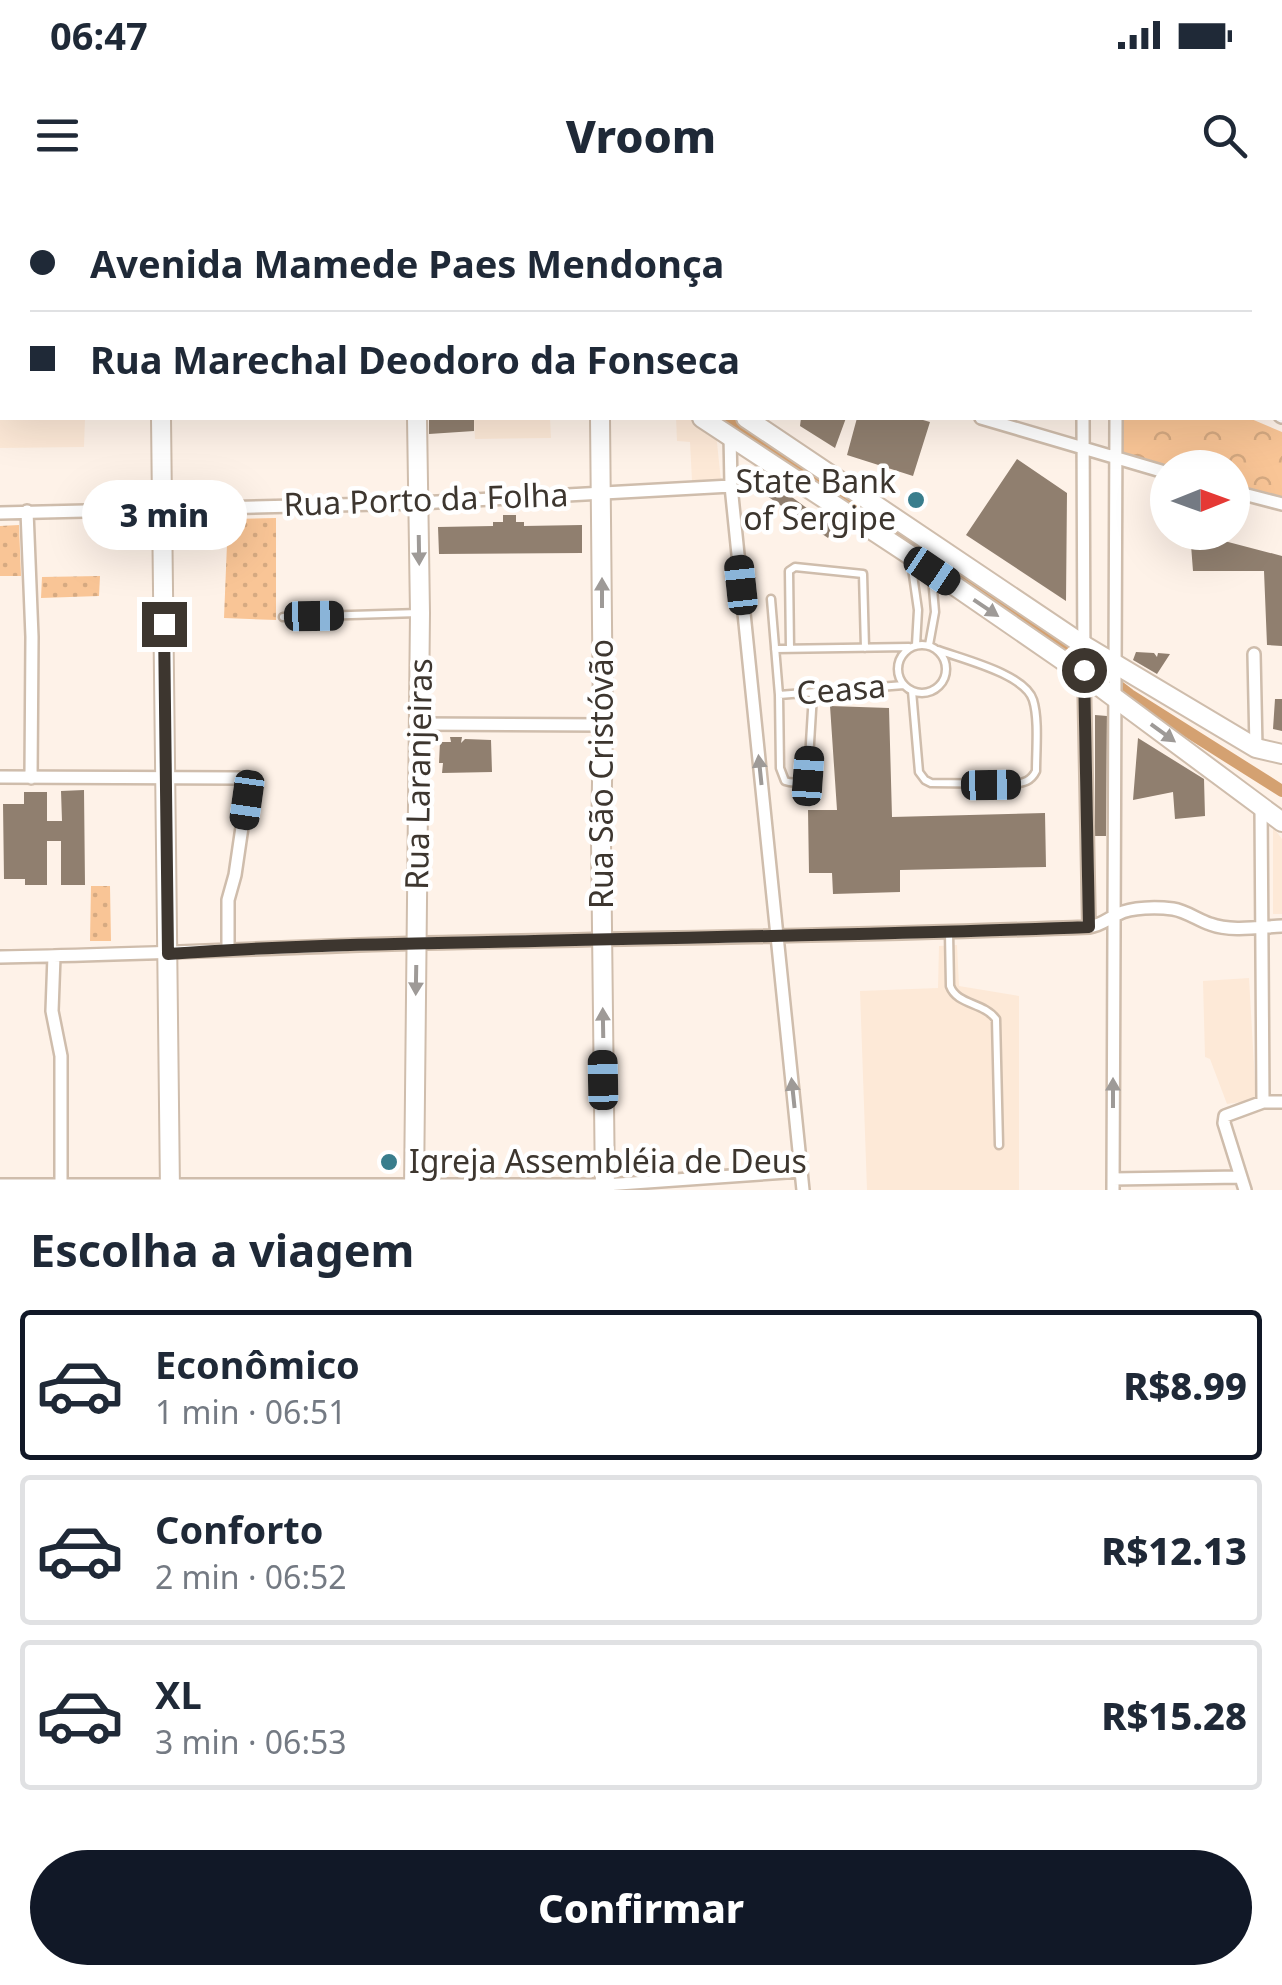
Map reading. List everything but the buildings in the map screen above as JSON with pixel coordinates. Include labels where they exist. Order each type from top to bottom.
[{"type":"main road","points":[[161,420],[170,1187]]},
{"type":"main road","name":"Rua Laranjeiras","points":[[414,1187],[420,724],[417,420]]},
{"type":"main road","name":"Rua São Cristóvão","points":[[600,420],[605,1188]]},
{"type":"main road","points":[[705,420],[1116,695],[1282,822]]},
{"type":"main road","points":[[749,420],[1085,648],[1256,748],[1282,754]]},
{"type":"street","points":[[988,420],[1150,468]]},
{"type":"street","points":[[1083,420],[1089,927]]},
{"type":"street","points":[[1116,420],[1113,1184],[1243,1184],[1224,1119],[1263,1102],[1282,1102]]},
{"type":"street","points":[[730,435],[731,486],[803,1190]]},
{"type":"street","name":"Rua Porto da Folha","points":[[0,513],[418,503],[731,486]]},
{"type":"street","points":[[1250,496],[1282,504]]},
{"type":"street","points":[[27,512],[32,637],[31,778]]},
{"type":"street","points":[[1254,654],[1256,748]]},
{"type":"street","points":[[420,724],[602,725]]},
{"type":"street","points":[[0,778],[233,777],[243,782],[247,792],[236,875],[228,900],[228,950]]},
{"type":"street","points":[[1261,805],[1263,1102]]},
{"type":"street","points":[[0,957],[948,933],[1089,927],[1129,910],[1172,909],[1218,926],[1282,926]]},
{"type":"street","points":[[54,956],[52,1011],[61,1056],[61,1186]]},
{"type":"street","points":[[0,1185],[605,1188],[701,1184],[802,1172]]},
{"type":"lane","name":"Ceasa","points":[[910,555],[918,610],[913,646],[900,658],[898,667],[904,685],[912,691],[930,692],[943,682],[946,664],[938,650]]},
{"type":"lane","points":[[790,649],[789,570],[795,567],[862,574],[865,648]]},
{"type":"lane","points":[[929,645],[934,612],[932,571]]},
{"type":"lane","points":[[771,599],[775,650]]},
{"type":"lane","points":[[284,617],[420,613]]},
{"type":"lane","name":"Ceasa","points":[[904,685],[778,695],[775,650],[929,645],[1010,677],[1028,691],[1034,704],[1034,776],[1013,784],[925,780],[919,772],[912,691]]},
{"type":"lane","points":[[778,695],[781,775],[792,783],[808,776],[813,694]]},
{"type":"lane","points":[[948,933],[952,993],[982,1006],[996,1019],[999,1146]]},
{"type":"shaded area","points":[[0,420],[85,420],[84,447],[0,448]]},
{"type":"shaded area","points":[[474,420],[550,420],[551,438],[475,439]]},
{"type":"shaded area","points":[[676,420],[692,420],[716,433],[721,481],[692,481],[690,442],[677,441]]},
{"type":"shaded area","points":[[1273,827],[1282,839],[1282,914],[1273,914]]},
{"type":"shaded area","points":[[957,945],[959,986],[1019,996],[1019,1190],[867,1190],[860,991],[938,988],[939,946]]},
{"type":"shaded area","points":[[1249,978],[1256,1100],[1227,1104],[1210,1059],[1205,1057],[1203,981]]},
{"type":"green space","points":[[1121,420],[1254,420],[1282,432],[1282,499],[1250,490],[1250,450],[1150,450],[1150,460],[1121,452]]},
{"type":"green space","points":[[276,518],[276,620],[224,618],[228,519]]},
{"type":"green space","points":[[19,525],[21,576],[0,576],[0,526]]},
{"type":"green space","points":[[100,576],[99,596],[41,598],[42,577]]},
{"type":"green space","points":[[91,886],[110,886],[111,941],[90,941]]},
{"type":"waterway","points":[[732,420],[1056,638],[1130,695],[1282,791]]},
{"type":"place","name":"State Bank of Sergipe","points":[[916,500]]},
{"type":"place","name":"Igreja Assembléia de Deus","points":[[389,1162]]},
{"type":"route","points":[[164,624],[168,954],[379,944],[1089,927],[1084,670]]}]
